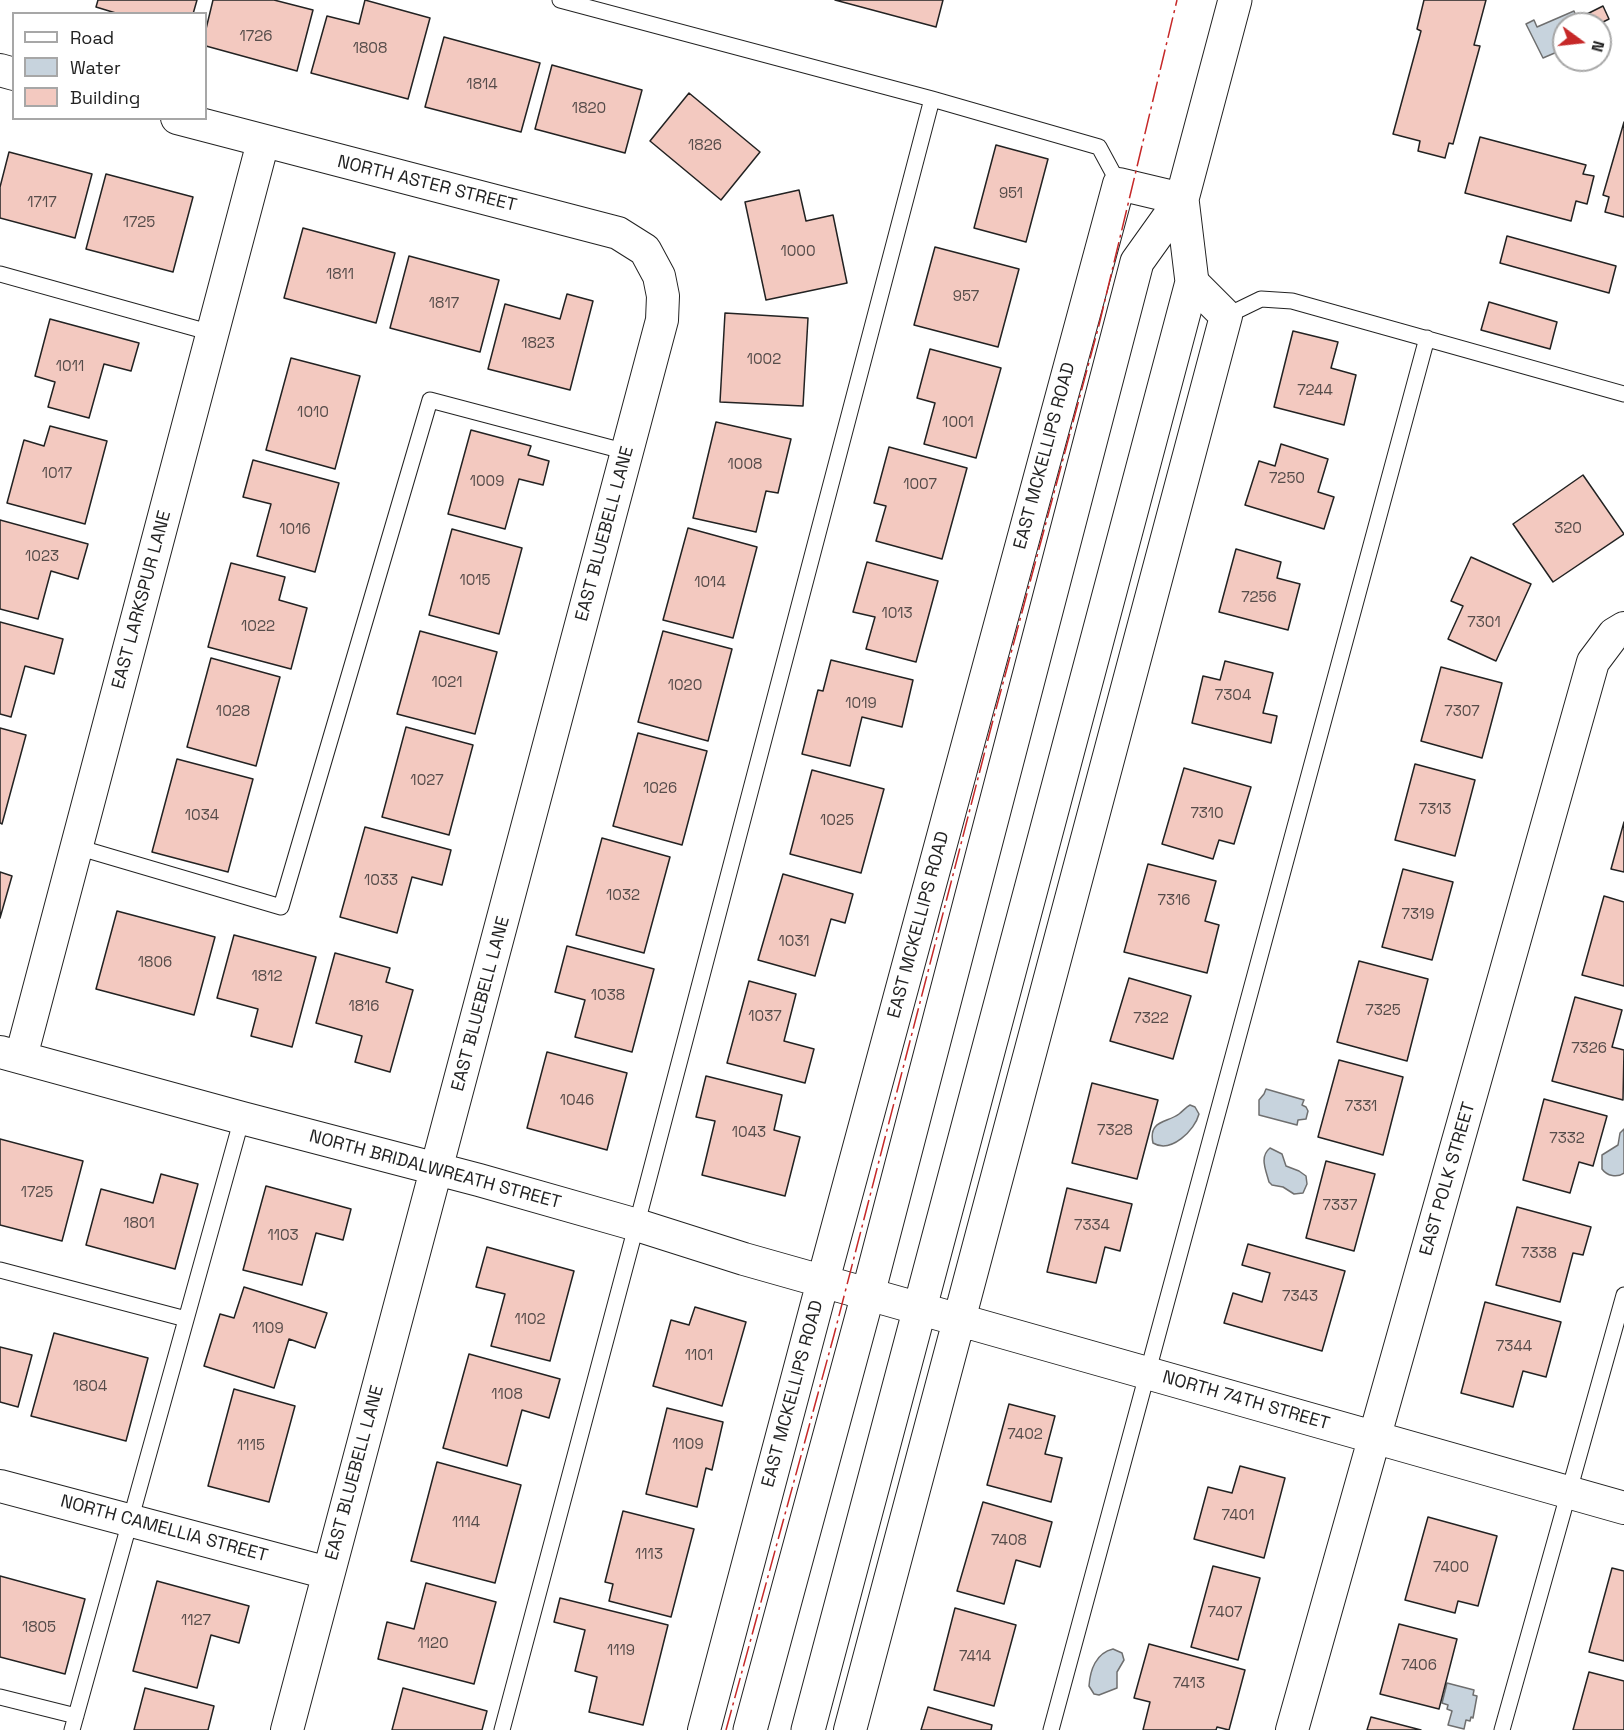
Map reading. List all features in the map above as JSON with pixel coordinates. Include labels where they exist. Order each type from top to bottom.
[{"type":"main road","points":[[750,1730],[868,1294],[1137,262],[1182,199],[1234,0]]},
{"type":"main road","points":[[808,1730],[1192,282],[1182,199]]},
{"type":"street","name":"NORTH ASTER STREET","points":[[184,120],[618,233],[645,250],[659,276]]},
{"type":"street","name":"EAST LARKSPUR LANE","points":[[11,1054],[77,847],[263,142]]},
{"type":"street","points":[[1119,184],[1182,199]]},
{"type":"street","name":"EAST MCKELLIPS ROAD","points":[[704,1730],[1119,184]]},
{"type":"street","name":"EAST BLUEBELL LANE","points":[[287,1730],[662,320],[663,296],[659,276]]},
{"type":"street","points":[[850,1730],[1226,316],[1192,282]]},
{"type":"street","name":"EAST POLK STREET","points":[[1292,1730],[1593,662],[1619,631]]},
{"type":"street","name":"NORTH BRIDALWREATH STREET","points":[[11,1054],[637,1225],[744,1259],[868,1294]]},
{"type":"street","name":"NORTH 74TH STREET","points":[[868,1294],[1624,1508]]},
{"type":"street","name":"NORTH CAMELLIA STREET","points":[[0,1486],[328,1573]]},
{"type":"lane","points":[[560,0],[932,99],[1099,147],[1119,184]]},
{"type":"lane","points":[[502,1730],[932,99]]},
{"type":"lane","points":[[0,274],[212,333]]},
{"type":"lane","points":[[1226,316],[1261,299],[1292,301],[1624,394]]},
{"type":"lane","points":[[1051,1730],[1426,338]]},
{"type":"lane","points":[[77,847],[281,907],[430,400],[627,452]]},
{"type":"lane","points":[[0,1697],[74,1723],[242,1118]]},
{"type":"lane","points":[[0,1270],[186,1319]]},
{"type":"lane","points":[[1502,1730],[1624,1295]]},
{"type":"water","points":[[1534,20],[1537,27],[1552,21],[1552,54],[1543,58],[1526,24]]},
{"type":"water","points":[[1266,1089],[1304,1100],[1302,1105],[1308,1111],[1306,1119],[1298,1120],[1297,1125],[1259,1115],[1259,1100]]},
{"type":"water","points":[[1190,1105],[1195,1107],[1199,1114],[1193,1127],[1174,1143],[1160,1146],[1153,1143],[1153,1130],[1156,1126],[1179,1114]]},
{"type":"water","points":[[1624,1129],[1624,1173],[1609,1175],[1602,1169],[1602,1155],[1618,1145],[1620,1133]]},
{"type":"water","points":[[1270,1148],[1282,1154],[1286,1166],[1306,1176],[1307,1184],[1303,1193],[1294,1194],[1269,1182],[1264,1160]]},
{"type":"water","points":[[1113,1649],[1122,1653],[1124,1660],[1117,1672],[1117,1688],[1099,1695],[1094,1694],[1089,1686],[1095,1663],[1102,1654]]},
{"type":"water","points":[[1447,1683],[1474,1690],[1473,1695],[1477,1696],[1473,1718],[1471,1717],[1470,1721],[1466,1720],[1464,1729],[1448,1725],[1452,1711],[1447,1709],[1448,1705],[1442,1703]]},
{"type":"building","points":[[98,0],[197,0],[194,12],[112,12],[96,7]]},
{"type":"building","points":[[213,0],[274,0],[313,10],[297,71],[207,46],[207,25]]},
{"type":"building","points":[[365,0],[430,18],[408,99],[311,73],[327,16],[359,24]]},
{"type":"building","points":[[835,0],[943,0],[936,27]]},
{"type":"building","points":[[1424,0],[1486,0],[1474,45],[1480,46],[1453,144],[1449,143],[1445,158],[1418,151],[1420,141],[1393,134],[1421,31],[1417,29]]},
{"type":"building","points":[[1603,6],[1606,12],[1591,12]]},
{"type":"building","points":[[444,37],[540,63],[521,132],[425,107]]},
{"type":"building","points":[[552,65],[642,90],[625,153],[535,129]]},
{"type":"building","points":[[689,93],[760,152],[721,200],[650,141]]},
{"type":"building","points":[[1624,122],[1624,217],[1605,212],[1609,197],[1603,195]]},
{"type":"building","points":[[1480,137],[1586,165],[1583,174],[1594,176],[1587,204],[1576,201],[1571,221],[1465,193]]},
{"type":"building","points":[[996,145],[1048,159],[1026,242],[974,228]]},
{"type":"building","points":[[9,152],[92,174],[75,238],[0,218],[0,187]]},
{"type":"building","points":[[106,174],[193,197],[173,272],[86,249]]},
{"type":"building","points":[[799,190],[806,221],[833,215],[847,283],[766,300],[745,202]]},
{"type":"building","points":[[303,228],[395,253],[376,323],[284,298]]},
{"type":"building","points":[[1507,236],[1616,266],[1609,293],[1500,263]]},
{"type":"building","points":[[935,247],[1019,269],[998,347],[914,325]]},
{"type":"building","points":[[409,256],[499,280],[480,352],[390,328]]},
{"type":"building","points":[[567,294],[593,301],[570,390],[488,369],[505,304],[560,319]]},
{"type":"building","points":[[1489,302],[1557,322],[1550,349],[1481,330]]},
{"type":"building","points":[[725,313],[808,318],[803,406],[720,402]]},
{"type":"building","points":[[50,319],[139,343],[131,371],[104,364],[89,418],[48,407],[55,382],[35,376]]},
{"type":"building","points":[[1293,331],[1338,342],[1331,368],[1356,375],[1344,425],[1274,407]]},
{"type":"building","points":[[930,349],[1001,368],[976,458],[924,444],[935,403],[917,398]]},
{"type":"building","points":[[291,358],[360,376],[335,469],[266,450]]},
{"type":"building","points":[[716,422],[791,439],[778,493],[766,491],[756,532],[693,518]]},
{"type":"building","points":[[50,426],[107,441],[85,524],[7,503],[24,440],[44,446]]},
{"type":"building","points":[[471,430],[531,446],[528,455],[549,461],[543,485],[519,479],[505,529],[448,514]]},
{"type":"building","points":[[1281,444],[1328,459],[1318,492],[1334,497],[1324,529],[1245,505],[1259,461],[1275,466]]},
{"type":"building","points":[[889,447],[967,468],[942,559],[876,541],[886,506],[874,503]]},
{"type":"building","points":[[253,460],[339,483],[315,572],[257,556],[271,504],[243,497]]},
{"type":"building","points":[[1583,475],[1624,534],[1553,582],[1513,524]]},
{"type":"building","points":[[0,520],[88,544],[78,579],[51,571],[38,619],[0,609]]},
{"type":"building","points":[[688,528],[757,547],[733,638],[663,620]]},
{"type":"building","points":[[452,529],[522,548],[499,634],[429,615]]},
{"type":"building","points":[[1236,549],[1281,562],[1277,578],[1300,584],[1288,630],[1219,612]]},
{"type":"building","points":[[1471,557],[1531,584],[1496,661],[1448,639],[1463,606],[1451,601]]},
{"type":"building","points":[[867,562],[938,581],[916,662],[866,649],[875,617],[853,612]]},
{"type":"building","points":[[231,563],[285,577],[279,600],[307,608],[291,669],[208,647]]},
{"type":"building","points":[[0,622],[63,639],[54,674],[25,666],[11,717],[0,714]]},
{"type":"building","points":[[420,631],[497,652],[475,734],[397,714]]},
{"type":"building","points":[[663,631],[732,649],[708,741],[638,722]]},
{"type":"building","points":[[211,658],[280,677],[256,766],[187,747]]},
{"type":"building","points":[[831,660],[913,680],[902,727],[862,717],[850,766],[802,754],[818,690],[823,691]]},
{"type":"building","points":[[1225,661],[1273,673],[1263,713],[1277,716],[1271,743],[1192,723],[1203,676],[1220,680]]},
{"type":"building","points":[[1441,667],[1502,683],[1482,758],[1421,741]]},
{"type":"building","points":[[406,727],[473,745],[449,835],[382,817]]},
{"type":"building","points":[[0,728],[26,735],[2,824],[0,823]]},
{"type":"building","points":[[638,733],[707,751],[682,845],[613,826]]},
{"type":"building","points":[[177,759],[253,779],[228,872],[152,852]]},
{"type":"building","points":[[1415,764],[1475,780],[1455,856],[1395,840]]},
{"type":"building","points":[[1184,768],[1251,787],[1234,844],[1219,840],[1213,859],[1162,844]]},
{"type":"building","points":[[812,770],[884,789],[861,873],[790,854]]},
{"type":"building","points":[[1624,822],[1624,872],[1611,869]]},
{"type":"building","points":[[365,827],[451,850],[442,885],[412,877],[397,933],[340,917]]},
{"type":"building","points":[[602,838],[670,857],[644,953],[576,935]]},
{"type":"building","points":[[1148,864],[1216,881],[1205,921],[1219,925],[1207,973],[1124,952]]},
{"type":"building","points":[[1403,869],[1453,882],[1432,960],[1382,947]]},
{"type":"building","points":[[0,872],[12,876],[0,918]]},
{"type":"building","points":[[783,874],[853,894],[845,923],[831,919],[815,976],[758,960]]},
{"type":"building","points":[[1604,896],[1624,902],[1624,986],[1582,975]]},
{"type":"building","points":[[117,911],[215,937],[194,1015],[96,989]]},
{"type":"building","points":[[234,935],[316,957],[292,1047],[251,1036],[258,1009],[217,998]]},
{"type":"building","points":[[567,946],[654,969],[632,1052],[575,1037],[585,1000],[555,992]]},
{"type":"building","points":[[335,953],[390,968],[386,982],[413,990],[390,1072],[355,1062],[362,1036],[316,1023]]},
{"type":"building","points":[[1359,961],[1428,979],[1407,1061],[1337,1042]]},
{"type":"building","points":[[1129,978],[1191,996],[1173,1059],[1110,1041]]},
{"type":"building","points":[[749,981],[796,994],[784,1041],[814,1049],[805,1083],[727,1063]]},
{"type":"building","points":[[1575,997],[1622,1010],[1612,1047],[1624,1050],[1623,1100],[1552,1081]]},
{"type":"building","points":[[547,1052],[627,1073],[607,1150],[527,1128]]},
{"type":"building","points":[[1339,1060],[1403,1077],[1383,1155],[1318,1137]]},
{"type":"building","points":[[706,1076],[782,1095],[774,1130],[800,1137],[785,1196],[702,1175],[715,1121],[696,1117]]},
{"type":"building","points":[[1092,1083],[1158,1100],[1137,1179],[1072,1163]]},
{"type":"building","points":[[1544,1099],[1607,1116],[1593,1166],[1579,1162],[1570,1193],[1523,1180]]},
{"type":"building","points":[[0,1139],[83,1161],[62,1241],[0,1225]]},
{"type":"building","points":[[1326,1161],[1375,1174],[1354,1251],[1306,1238]]},
{"type":"building","points":[[161,1174],[198,1184],[175,1269],[86,1245],[101,1189],[153,1203]]},
{"type":"building","points":[[266,1186],[351,1209],[343,1240],[316,1233],[302,1285],[243,1270]]},
{"type":"building","points":[[1067,1188],[1132,1204],[1120,1251],[1105,1247],[1096,1283],[1047,1272]]},
{"type":"building","points":[[1517,1207],[1591,1227],[1583,1255],[1573,1253],[1560,1302],[1496,1285]]},
{"type":"building","points":[[1248,1244],[1345,1271],[1322,1351],[1224,1323],[1233,1293],[1262,1302],[1270,1273],[1242,1265]]},
{"type":"building","points":[[487,1247],[574,1271],[550,1361],[491,1346],[505,1294],[476,1287]]},
{"type":"building","points":[[244,1287],[327,1313],[315,1348],[289,1339],[274,1388],[204,1366],[220,1314],[234,1318]]},
{"type":"building","points":[[1485,1302],[1561,1322],[1546,1377],[1523,1371],[1513,1407],[1461,1393]]},
{"type":"building","points":[[695,1307],[746,1322],[722,1406],[653,1386],[671,1320],[689,1325]]},
{"type":"building","points":[[54,1333],[148,1358],[126,1441],[31,1416]]},
{"type":"building","points":[[0,1347],[32,1355],[18,1407],[0,1402]]},
{"type":"building","points":[[469,1354],[560,1379],[549,1418],[522,1410],[507,1466],[443,1448]]},
{"type":"building","points":[[234,1389],[295,1406],[269,1502],[208,1486]]},
{"type":"building","points":[[1009,1404],[1055,1416],[1045,1454],[1062,1458],[1051,1502],[987,1485]]},
{"type":"building","points":[[667,1408],[723,1422],[712,1470],[706,1468],[697,1507],[646,1494]]},
{"type":"building","points":[[437,1462],[521,1485],[495,1583],[411,1561]]},
{"type":"building","points":[[1240,1466],[1285,1478],[1264,1558],[1194,1539],[1208,1487],[1232,1493]]},
{"type":"building","points":[[983,1502],[1052,1522],[1040,1567],[1016,1560],[1004,1604],[957,1591]]},
{"type":"building","points":[[623,1511],[694,1529],[671,1617],[609,1601],[613,1584],[605,1582]]},
{"type":"building","points":[[1428,1517],[1497,1536],[1478,1606],[1458,1601],[1455,1613],[1405,1600]]},
{"type":"building","points":[[1213,1566],[1260,1578],[1238,1660],[1191,1647]]},
{"type":"building","points":[[1612,1568],[1624,1571],[1624,1661],[1589,1652]]},
{"type":"building","points":[[0,1576],[85,1599],[65,1674],[0,1657]]},
{"type":"building","points":[[157,1581],[249,1606],[239,1643],[211,1635],[197,1688],[133,1671]]},
{"type":"building","points":[[426,1583],[496,1602],[474,1684],[378,1659],[387,1622],[414,1629]]},
{"type":"building","points":[[560,1598],[668,1625],[643,1725],[589,1712],[597,1677],[575,1671],[585,1630],[554,1622]]},
{"type":"building","points":[[955,1608],[1016,1625],[994,1706],[934,1690]]},
{"type":"building","points":[[1399,1624],[1457,1639],[1439,1709],[1380,1694]]},
{"type":"building","points":[[1149,1644],[1245,1670],[1229,1730],[1217,1727],[1216,1730],[1143,1730],[1150,1702],[1134,1698]]},
{"type":"building","points":[[1589,1672],[1624,1681],[1624,1730],[1573,1730]]},
{"type":"building","points":[[145,1688],[214,1706],[208,1730],[134,1730]]},
{"type":"building","points":[[403,1688],[487,1711],[482,1730],[392,1730]]},
{"type":"building","points":[[928,1707],[992,1725],[991,1730],[921,1730]]},
{"type":"building","points":[[1371,1717],[1421,1730],[1367,1730]]},
{"type":"power","points":[[726,1730],[834,1335],[992,724],[1099,325],[1177,0]]}]
